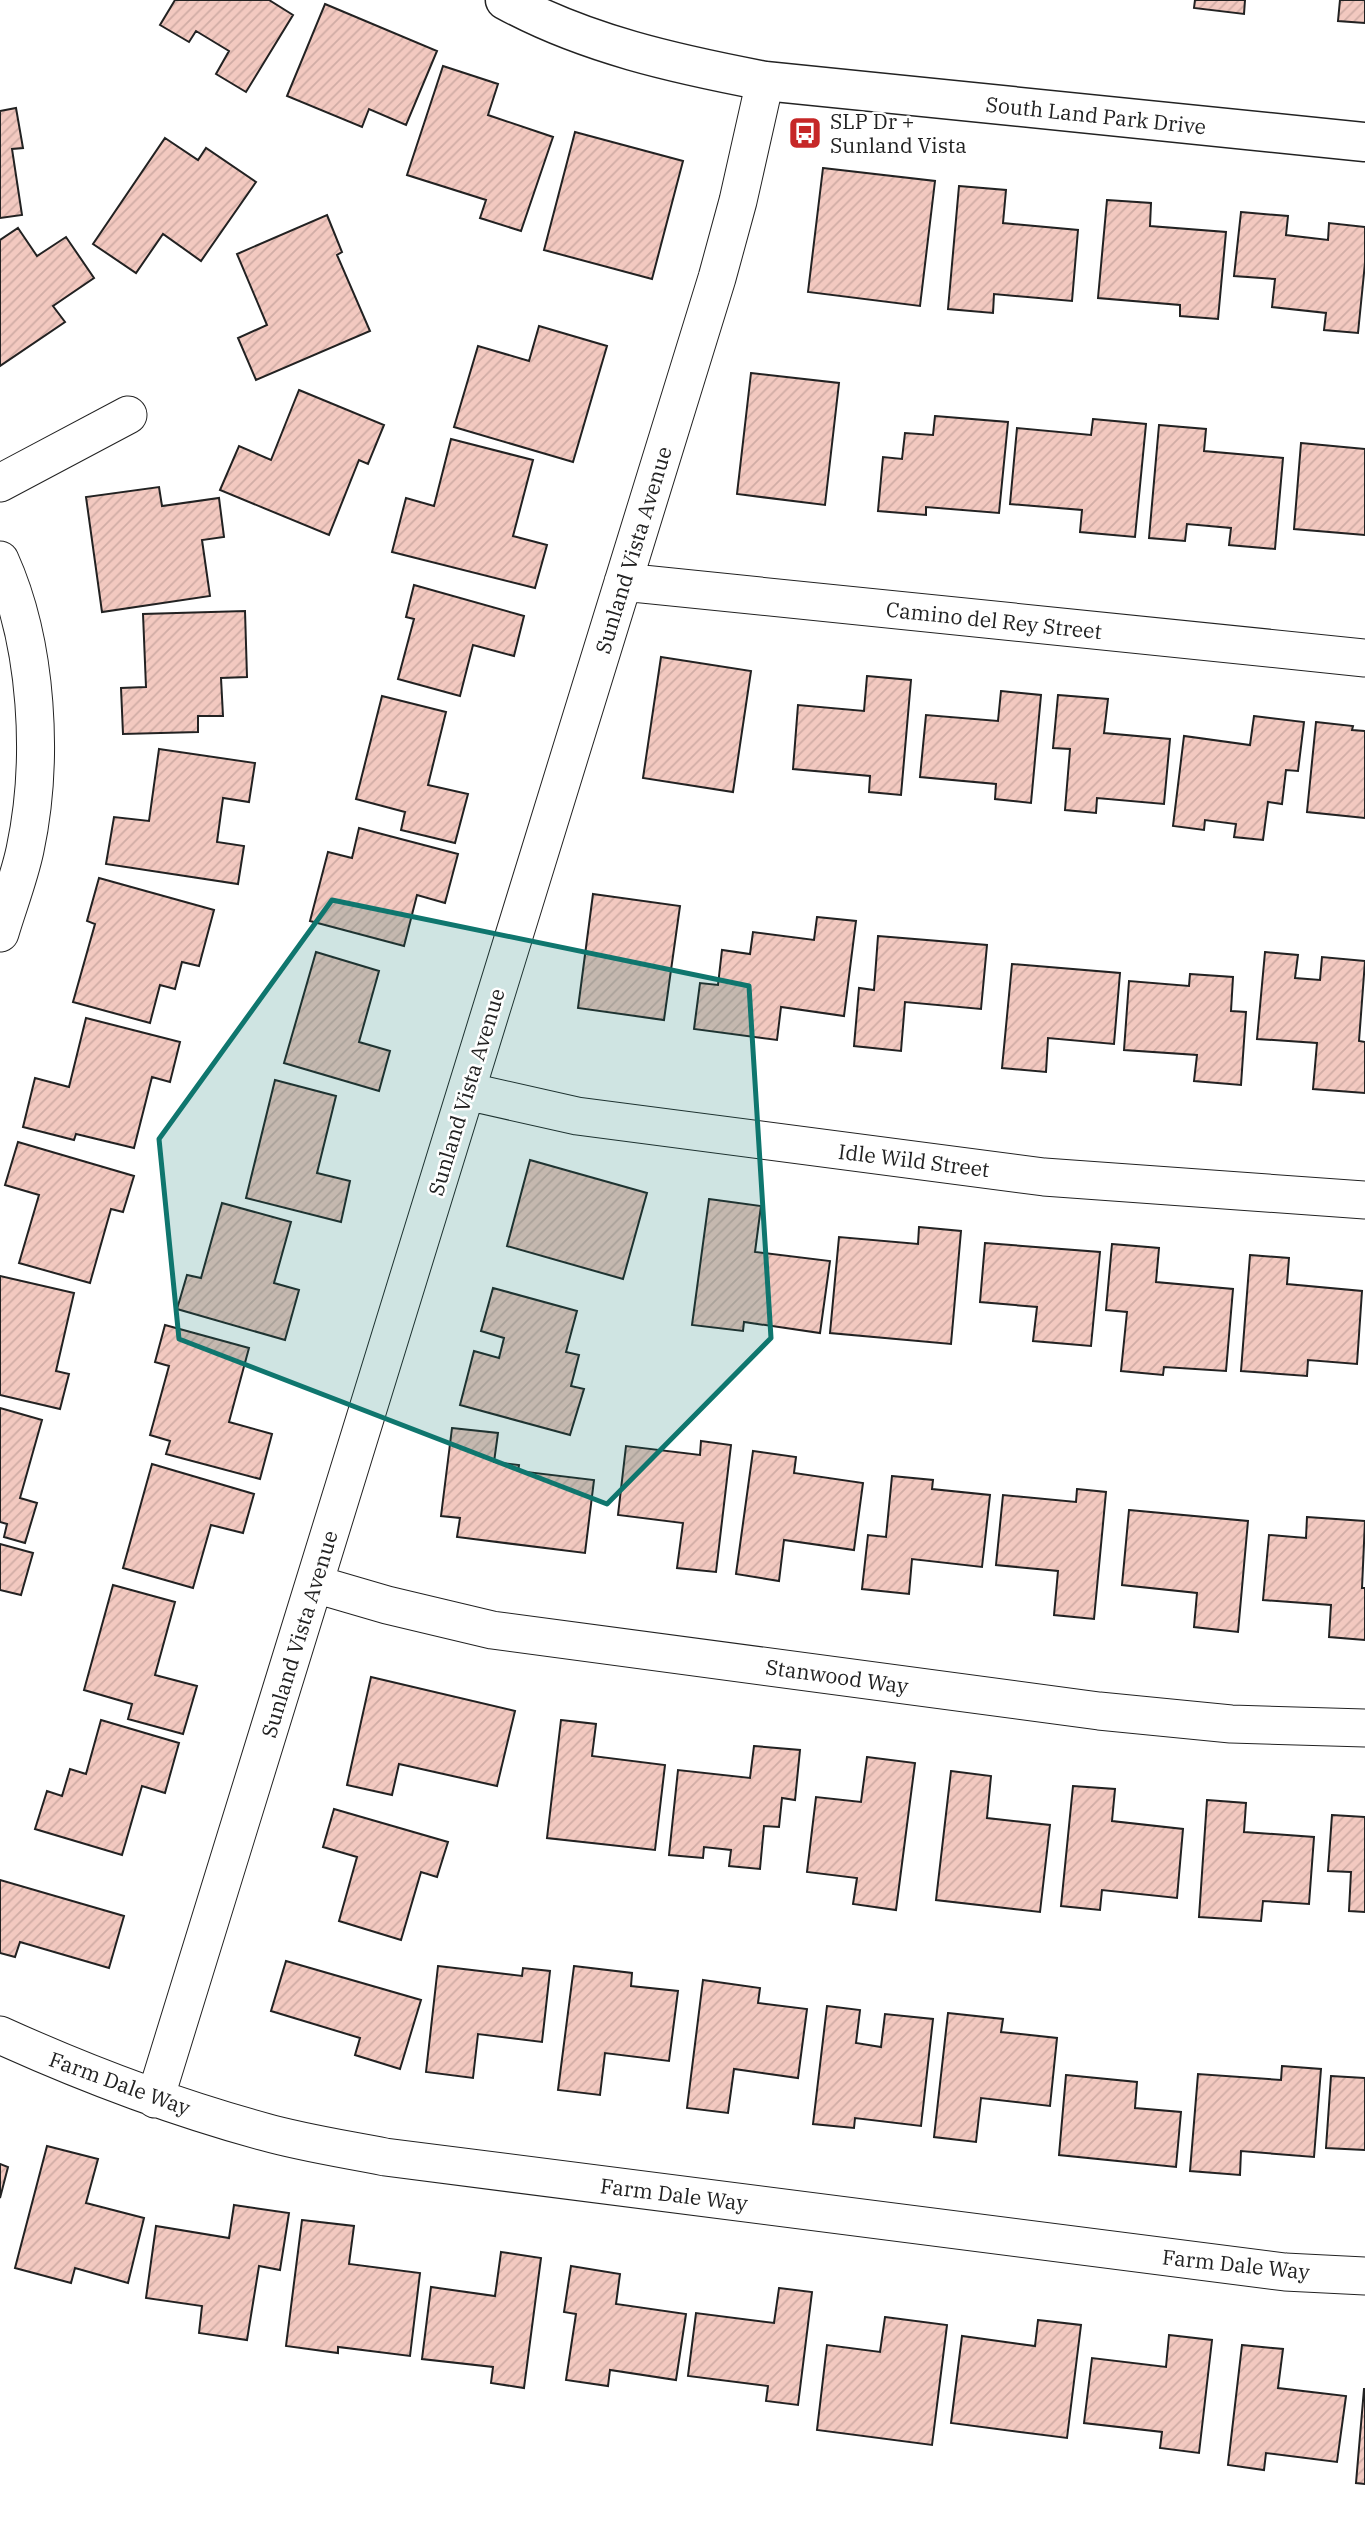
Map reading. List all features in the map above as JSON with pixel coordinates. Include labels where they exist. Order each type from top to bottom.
[{"type":"street","name":"South Land Park Drive","points":[[505,0],[601,41],[673,63],[765,81],[1365,142]]},
{"type":"street","name":"Sunland Vista Avenue","points":[[155,2099],[717,278],[738,201],[765,81]]},
{"type":"street","points":[[0,483],[128,415]]},
{"type":"street","points":[[0,560],[24,635],[35,710],[36,777],[24,851],[0,933]]},
{"type":"street","name":"Camino del Rey Street","points":[[623,582],[1365,658]]},
{"type":"street","name":"Idle Wild Street","points":[[466,1091],[577,1116],[1044,1177],[1365,1200]]},
{"type":"street","name":"Stanwood Way","points":[[315,1584],[387,1605],[492,1630],[1099,1711],[1231,1724],[1365,1728]]},
{"type":"street","name":"Farm Dale Way","points":[[0,2035],[62,2063],[155,2099],[267,2133],[385,2157],[1285,2272],[1365,2276]]},
{"type":"highlighted area","points":[[332,900],[749,986],[771,1338],[607,1504],[179,1339],[159,1139]]},
{"type":"building","points":[[175,0],[269,0],[293,15],[246,92],[216,74],[229,51],[196,31],[189,42],[160,25]]},
{"type":"building","points":[[1195,0],[1245,0],[1244,14],[1194,8]]},
{"type":"building","points":[[1340,0],[1365,0],[1365,23],[1338,21]]},
{"type":"building","points":[[325,4],[437,51],[406,125],[369,109],[362,127],[287,96]]},
{"type":"building","points":[[443,66],[498,84],[488,115],[553,137],[521,231],[480,218],[486,200],[407,175]]},
{"type":"building","points":[[16,108],[23,148],[12,149],[22,215],[0,218],[0,111]]},
{"type":"building","points":[[575,132],[683,161],[652,279],[544,250]]},
{"type":"building","points":[[165,138],[198,160],[206,148],[256,182],[201,261],[163,234],[136,273],[93,244]]},
{"type":"building","points":[[823,168],[935,181],[920,306],[808,292]]},
{"type":"building","points":[[959,186],[1006,190],[1003,223],[1078,230],[1072,301],[994,294],[993,313],[948,309]]},
{"type":"building","points":[[1107,200],[1151,203],[1150,226],[1226,232],[1218,319],[1180,316],[1180,305],[1098,298]]},
{"type":"building","points":[[1241,212],[1288,216],[1286,235],[1328,240],[1329,223],[1365,227],[1365,263],[1358,333],[1324,330],[1326,313],[1272,307],[1275,279],[1234,276]]},
{"type":"building","points":[[327,215],[342,252],[337,255],[370,331],[256,380],[238,338],[267,325],[237,254]]},
{"type":"building","points":[[18,228],[37,256],[66,237],[94,278],[53,306],[65,322],[0,366],[0,240]]},
{"type":"building","points":[[539,326],[607,346],[573,462],[454,427],[478,346],[529,361]]},
{"type":"building","points":[[751,373],[839,383],[825,505],[737,494]]},
{"type":"building","points":[[299,390],[384,425],[368,464],[359,460],[329,535],[220,490],[239,446],[271,460]]},
{"type":"building","points":[[935,416],[1008,422],[999,513],[926,507],[926,515],[878,511],[883,457],[902,459],[905,433],[933,435]]},
{"type":"building","points":[[1093,419],[1146,424],[1135,537],[1080,532],[1082,510],[1010,504],[1017,428],[1091,435]]},
{"type":"building","points":[[1159,425],[1206,429],[1204,451],[1283,458],[1275,549],[1229,545],[1231,528],[1187,524],[1185,541],[1149,538]]},
{"type":"building","points":[[451,439],[533,460],[513,536],[547,545],[535,588],[392,552],[406,498],[434,506]]},
{"type":"building","points":[[1301,443],[1365,449],[1365,535],[1294,529]]},
{"type":"building","points":[[159,487],[162,506],[219,498],[224,537],[202,540],[210,596],[102,612],[86,497]]},
{"type":"building","points":[[414,585],[524,616],[514,656],[473,645],[460,696],[398,679],[414,619],[406,617]]},
{"type":"building","points":[[245,611],[247,677],[221,678],[223,716],[198,716],[198,732],[123,734],[121,688],[146,687],[143,614]]},
{"type":"building","points":[[661,657],[751,671],[733,792],[643,778]]},
{"type":"building","points":[[867,676],[911,680],[901,795],[869,792],[870,776],[793,769],[798,705],[864,711]]},
{"type":"building","points":[[1001,691],[1041,695],[1031,803],[995,799],[996,784],[920,777],[926,715],[998,721]]},
{"type":"building","points":[[1058,695],[1108,699],[1104,733],[1170,739],[1164,804],[1097,798],[1096,813],[1065,810],[1070,749],[1053,748]]},
{"type":"building","points":[[382,696],[446,712],[428,785],[468,794],[455,843],[401,830],[405,812],[356,799]]},
{"type":"building","points":[[1254,716],[1304,722],[1298,771],[1286,770],[1282,804],[1268,802],[1263,840],[1234,837],[1236,824],[1205,820],[1204,830],[1173,826],[1184,736],[1250,745]]},
{"type":"building","points":[[1316,722],[1353,726],[1352,730],[1365,731],[1365,818],[1307,812]]},
{"type":"building","points":[[159,749],[255,763],[249,802],[223,798],[217,842],[244,846],[238,884],[106,864],[114,817],[149,821]]},
{"type":"building","points":[[359,828],[458,854],[445,903],[417,895],[404,946],[310,921],[328,852],[352,858]]},
{"type":"building","points":[[99,878],[214,910],[199,966],[182,962],[175,989],[160,985],[150,1023],[73,1002],[95,924],[87,921]]},
{"type":"building","points":[[593,894],[680,906],[664,1020],[578,1008]]},
{"type":"building","points":[[817,917],[856,921],[844,1016],[781,1007],[777,1040],[694,1029],[700,983],[718,985],[722,950],[750,954],[753,932],[814,940]]},
{"type":"building","points":[[878,936],[987,945],[981,1009],[905,1002],[901,1051],[854,1046],[859,988],[874,990]]},
{"type":"building","points":[[316,952],[379,971],[359,1042],[390,1051],[379,1091],[284,1063]]},
{"type":"building","points":[[1265,952],[1298,955],[1295,978],[1320,980],[1322,957],[1365,961],[1359,1041],[1365,1042],[1365,1093],[1313,1089],[1317,1043],[1257,1039]]},
{"type":"building","points":[[1012,964],[1120,973],[1114,1044],[1048,1038],[1046,1072],[1002,1068]]},
{"type":"building","points":[[1190,974],[1233,977],[1231,1011],[1246,1012],[1241,1085],[1194,1081],[1197,1055],[1124,1050],[1129,981],[1189,986]]},
{"type":"building","points":[[86,1018],[180,1042],[170,1082],[152,1077],[134,1148],[76,1134],[74,1140],[23,1127],[35,1078],[69,1087]]},
{"type":"building","points":[[275,1080],[336,1096],[317,1173],[350,1181],[341,1222],[246,1198]]},
{"type":"building","points":[[18,1142],[134,1176],[123,1212],[111,1209],[90,1283],[19,1263],[39,1195],[5,1185]]},
{"type":"building","points":[[530,1160],[647,1193],[623,1279],[507,1246]]},
{"type":"building","points":[[709,1199],[761,1206],[755,1252],[830,1261],[820,1333],[744,1322],[743,1331],[692,1325]]},
{"type":"building","points":[[222,1203],[291,1222],[274,1283],[299,1290],[285,1340],[177,1309],[187,1275],[201,1278]]},
{"type":"building","points":[[919,1227],[961,1231],[951,1344],[830,1333],[839,1237],[918,1244]]},
{"type":"building","points":[[985,1243],[1100,1252],[1091,1346],[1033,1341],[1037,1307],[980,1302]]},
{"type":"building","points":[[1112,1244],[1159,1248],[1156,1282],[1233,1289],[1226,1371],[1164,1367],[1163,1375],[1121,1371],[1127,1312],[1106,1310]]},
{"type":"building","points":[[1250,1255],[1289,1258],[1287,1284],[1362,1291],[1357,1364],[1308,1360],[1307,1376],[1241,1371]]},
{"type":"building","points":[[0,1276],[74,1293],[56,1371],[69,1374],[60,1409],[0,1395]]},
{"type":"building","points":[[493,1288],[577,1311],[566,1352],[579,1355],[571,1386],[584,1389],[570,1435],[460,1405],[474,1351],[499,1358],[504,1338],[481,1331]]},
{"type":"building","points":[[165,1325],[249,1348],[229,1422],[272,1434],[260,1479],[166,1454],[170,1441],[150,1435],[169,1366],[155,1362]]},
{"type":"building","points":[[0,1408],[42,1420],[20,1498],[37,1503],[25,1543],[4,1537],[7,1524],[0,1522]]},
{"type":"building","points":[[452,1428],[498,1433],[494,1462],[519,1465],[518,1471],[594,1480],[585,1553],[457,1537],[460,1518],[441,1516]]},
{"type":"building","points":[[701,1441],[731,1445],[716,1572],[677,1568],[683,1523],[618,1515],[626,1446],[700,1455]]},
{"type":"building","points":[[753,1451],[796,1457],[794,1473],[863,1483],[854,1550],[784,1540],[779,1581],[736,1574]]},
{"type":"building","points":[[152,1464],[254,1494],[243,1533],[211,1525],[193,1588],[123,1568]]},
{"type":"building","points":[[892,1476],[933,1480],[932,1489],[990,1495],[982,1567],[912,1559],[909,1594],[862,1589],[868,1535],[886,1537]]},
{"type":"building","points":[[1077,1489],[1106,1492],[1094,1619],[1054,1615],[1058,1571],[996,1565],[1003,1495],[1076,1502]]},
{"type":"building","points":[[1129,1510],[1248,1521],[1238,1632],[1194,1627],[1197,1593],[1122,1585]]},
{"type":"building","points":[[1307,1517],[1365,1521],[1362,1588],[1365,1588],[1365,1640],[1329,1637],[1331,1605],[1263,1600],[1269,1535],[1306,1538]]},
{"type":"building","points":[[0,1544],[33,1553],[21,1595],[0,1590]]},
{"type":"building","points":[[113,1585],[175,1602],[155,1675],[197,1686],[183,1734],[128,1719],[132,1704],[84,1690]]},
{"type":"building","points":[[371,1677],[515,1711],[497,1786],[399,1764],[392,1795],[347,1785]]},
{"type":"building","points":[[101,1720],[179,1743],[165,1793],[142,1786],[122,1855],[35,1829],[47,1791],[62,1796],[70,1769],[86,1774]]},
{"type":"building","points":[[561,1720],[596,1724],[592,1756],[665,1765],[655,1850],[547,1838]]},
{"type":"building","points":[[754,1746],[800,1750],[795,1800],[782,1798],[779,1827],[764,1826],[760,1869],[729,1866],[731,1850],[704,1847],[703,1858],[669,1855],[678,1770],[750,1778]]},
{"type":"building","points":[[867,1757],[915,1763],[896,1910],[853,1904],[857,1878],[807,1872],[816,1797],[861,1802]]},
{"type":"building","points":[[951,1771],[991,1776],[987,1818],[1050,1825],[1040,1912],[936,1900]]},
{"type":"building","points":[[1073,1786],[1115,1789],[1112,1821],[1183,1829],[1177,1898],[1102,1890],[1100,1910],[1061,1906]]},
{"type":"building","points":[[1207,1800],[1246,1803],[1244,1832],[1314,1837],[1309,1904],[1263,1901],[1261,1921],[1199,1917]]},
{"type":"building","points":[[334,1809],[448,1842],[437,1877],[421,1872],[401,1940],[339,1921],[357,1857],[323,1847]]},
{"type":"building","points":[[1332,1815],[1365,1817],[1365,1912],[1349,1911],[1351,1872],[1328,1871]]},
{"type":"building","points":[[0,1880],[124,1916],[109,1968],[20,1942],[15,1957],[0,1953]]},
{"type":"building","points":[[286,1961],[421,2000],[400,2069],[355,2055],[360,2038],[271,2011]]},
{"type":"building","points":[[438,1966],[522,1976],[523,1968],[550,1971],[542,2042],[478,2034],[473,2078],[426,2072]]},
{"type":"building","points":[[574,1966],[632,1973],[631,1986],[678,1991],[669,2061],[605,2053],[600,2095],[558,2090]]},
{"type":"building","points":[[703,1980],[760,1988],[758,2003],[807,2009],[798,2078],[734,2069],[728,2113],[687,2108]]},
{"type":"building","points":[[827,2006],[860,2010],[856,2043],[881,2047],[885,2014],[933,2019],[921,2126],[855,2118],[854,2128],[813,2124]]},
{"type":"building","points":[[948,2013],[1003,2019],[1001,2032],[1057,2038],[1050,2106],[981,2098],[976,2142],[934,2137]]},
{"type":"building","points":[[1282,2066],[1321,2069],[1314,2157],[1241,2151],[1240,2175],[1190,2171],[1198,2074],[1281,2080]]},
{"type":"building","points":[[1066,2075],[1137,2082],[1135,2108],[1181,2112],[1176,2167],[1059,2155]]},
{"type":"building","points":[[1331,2076],[1365,2078],[1365,2150],[1326,2148]]},
{"type":"building","points":[[47,2146],[98,2159],[86,2203],[144,2218],[128,2283],[75,2268],[71,2283],[15,2268]]},
{"type":"building","points":[[0,2164],[8,2167],[0,2198]]},
{"type":"building","points":[[234,2205],[289,2213],[280,2270],[259,2266],[247,2340],[199,2333],[202,2306],[146,2298],[156,2226],[229,2238]]},
{"type":"building","points":[[302,2220],[354,2226],[349,2264],[420,2273],[410,2356],[338,2347],[338,2353],[286,2346]]},
{"type":"building","points":[[501,2252],[541,2258],[524,2388],[491,2383],[493,2367],[422,2359],[431,2287],[495,2296]]},
{"type":"building","points":[[571,2266],[620,2274],[616,2304],[686,2314],[676,2380],[610,2370],[608,2386],[566,2380],[576,2314],[564,2312]]},
{"type":"building","points":[[779,2288],[812,2292],[798,2405],[766,2401],[768,2386],[688,2376],[696,2313],[774,2323]]},
{"type":"building","points":[[885,2317],[947,2325],[932,2445],[817,2430],[827,2345],[880,2352]]},
{"type":"building","points":[[1038,2320],[1081,2325],[1067,2438],[951,2423],[962,2336],[1035,2346]]},
{"type":"building","points":[[1169,2335],[1212,2340],[1199,2453],[1160,2448],[1162,2432],[1084,2423],[1092,2358],[1166,2367]]},
{"type":"building","points":[[1242,2345],[1283,2349],[1278,2388],[1346,2396],[1337,2462],[1266,2453],[1264,2470],[1228,2465]]},
{"type":"building","points":[[1365,2389],[1365,2484],[1356,2483]]},
{"type":"place","name":"SLP Dr + Sunland Vista","points":[[805,133]]}]
